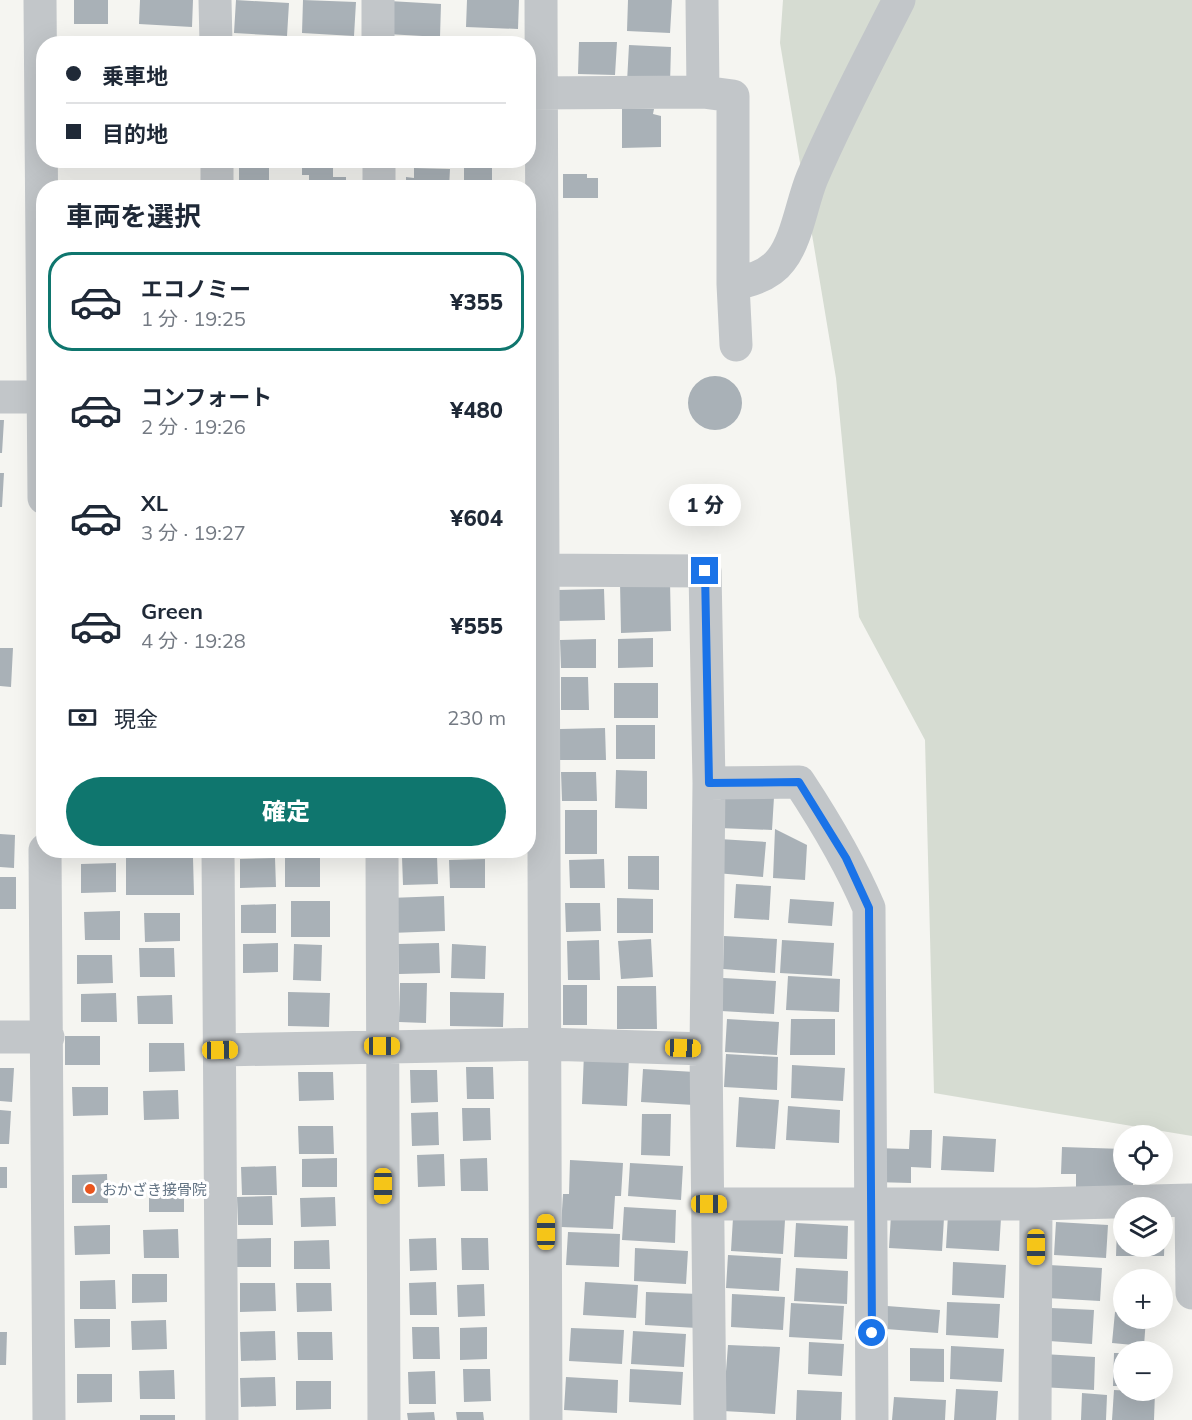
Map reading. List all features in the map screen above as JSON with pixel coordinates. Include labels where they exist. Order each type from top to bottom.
[{"type":"street","points":[[40,0],[40,36]]},
{"type":"street","points":[[215,0],[216,36]]},
{"type":"street","points":[[378,0],[378,36]]},
{"type":"street","points":[[536,78],[541,0]]},
{"type":"street","points":[[702,0],[703,92]]},
{"type":"street","points":[[733,284],[754,281],[781,261],[790,243],[802,202],[839,115],[899,0]]},
{"type":"street","points":[[536,93],[703,92],[733,96],[733,284],[736,345]]},
{"type":"street","points":[[0,397],[36,397]]},
{"type":"street","points":[[546,1420],[545,1044],[536,570],[705,571],[709,783],[706,1049],[710,1420]]},
{"type":"street","points":[[709,783],[799,782],[851,867],[869,908],[872,1420]]},
{"type":"street","points":[[45,858],[49,1420]]},
{"type":"street","points":[[218,858],[222,1420]]},
{"type":"street","points":[[382,858],[384,1420]]},
{"type":"street","points":[[0,1037],[48,1037]]},
{"type":"street","points":[[220,1050],[545,1044],[706,1049]]},
{"type":"street","points":[[709,1204],[1036,1204],[1191,1200],[1192,1293]]},
{"type":"street","points":[[1035,1420],[1036,1204]]},
{"type":"shaded area","points":[[783,0],[1192,0],[1192,1136],[1173,1133],[1173,1125],[1126,1125],[934,1093],[925,740],[859,617],[836,378],[780,43]]},
{"type":"building","points":[[74,0],[108,0],[108,24],[74,24]]},
{"type":"building","points":[[140,0],[193,0],[192,27],[139,24]]},
{"type":"building","points":[[236,0],[289,3],[287,36],[234,33]]},
{"type":"building","points":[[303,0],[356,2],[354,36],[302,33]]},
{"type":"building","points":[[467,0],[519,0],[518,29],[466,27]]},
{"type":"building","points":[[628,0],[672,0],[670,33],[627,31]]},
{"type":"building","points":[[389,1],[441,4],[440,36],[387,34]]},
{"type":"building","points":[[579,42],[617,42],[615,75],[578,74]]},
{"type":"building","points":[[629,45],[671,47],[670,84],[627,82]]},
{"type":"building","points":[[622,108],[654,109],[653,114],[661,116],[661,147],[622,148]]},
{"type":"building","points":[[239,168],[269,168],[269,180],[239,180]]},
{"type":"building","points":[[302,168],[333,168],[333,177],[346,177],[346,180],[309,180],[309,175],[302,175]]},
{"type":"building","points":[[414,168],[450,169],[449,180],[406,180],[406,177],[414,178]]},
{"type":"building","points":[[464,168],[492,168],[492,180],[464,180]]},
{"type":"building","points":[[563,174],[587,174],[587,178],[598,178],[598,198],[563,198]]},
{"type":"building","points":[[715,376],[725,378],[734,384],[740,393],[742,403],[740,413],[734,422],[725,428],[715,430],[705,428],[696,422],[690,413],[688,403],[690,393],[696,384],[705,378]]},
{"type":"building","points":[[0,420],[4,420],[2,453],[0,453]]},
{"type":"building","points":[[0,473],[4,473],[2,507],[0,507]]},
{"type":"building","points":[[670,581],[671,631],[621,633],[620,582]]},
{"type":"building","points":[[604,589],[605,620],[557,621],[557,590]]},
{"type":"building","points":[[653,638],[653,667],[618,668],[618,639]]},
{"type":"building","points":[[596,639],[596,668],[561,668],[560,640]]},
{"type":"building","points":[[0,648],[13,648],[11,687],[0,686]]},
{"type":"building","points":[[561,677],[588,677],[589,710],[561,710]]},
{"type":"building","points":[[614,683],[658,683],[658,718],[614,718]]},
{"type":"building","points":[[616,725],[655,725],[655,759],[616,759]]},
{"type":"building","points":[[605,728],[606,760],[560,760],[560,729]]},
{"type":"building","points":[[616,770],[647,771],[647,809],[615,808]]},
{"type":"building","points":[[561,772],[596,772],[597,801],[562,801]]},
{"type":"building","points":[[721,794],[774,797],[772,830],[719,828]]},
{"type":"building","points":[[565,810],[597,810],[597,854],[565,854]]},
{"type":"building","points":[[775,829],[807,845],[805,880],[773,878]]},
{"type":"building","points":[[0,834],[15,835],[14,868],[0,867]]},
{"type":"building","points":[[719,839],[766,842],[763,877],[716,873]]},
{"type":"building","points":[[628,856],[659,856],[659,890],[628,889]]},
{"type":"building","points":[[126,858],[193,858],[194,895],[126,895]]},
{"type":"building","points":[[275,858],[276,887],[240,888],[240,859]]},
{"type":"building","points":[[285,858],[320,858],[320,887],[285,887]]},
{"type":"building","points":[[402,858],[437,858],[438,884],[403,885]]},
{"type":"building","points":[[485,859],[485,888],[450,888],[449,860]]},
{"type":"building","points":[[604,859],[605,888],[570,888],[569,860]]},
{"type":"building","points":[[116,863],[116,892],[81,893],[81,864]]},
{"type":"building","points":[[0,877],[16,877],[16,909],[0,909]]},
{"type":"building","points":[[736,884],[771,886],[769,920],[734,918]]},
{"type":"building","points":[[444,896],[445,931],[390,933],[389,898]]},
{"type":"building","points":[[617,898],[653,899],[653,933],[617,933]]},
{"type":"building","points":[[790,899],[834,902],[832,926],[788,923]]},
{"type":"building","points":[[291,901],[330,901],[330,937],[291,937]]},
{"type":"building","points":[[565,903],[600,903],[601,931],[566,932]]},
{"type":"building","points":[[276,904],[276,933],[241,933],[241,905]]},
{"type":"building","points":[[120,911],[120,940],[85,940],[84,912]]},
{"type":"building","points":[[144,913],[180,913],[180,941],[145,942]]},
{"type":"building","points":[[724,936],[777,939],[775,973],[723,969]]},
{"type":"building","points":[[651,939],[653,977],[621,979],[618,941]]},
{"type":"building","points":[[599,940],[600,980],[568,980],[567,941]]},
{"type":"building","points":[[782,940],[834,943],[832,976],[780,973]]},
{"type":"building","points":[[278,943],[278,972],[243,973],[243,944]]},
{"type":"building","points":[[439,943],[440,973],[399,974],[398,944]]},
{"type":"building","points":[[294,944],[322,945],[321,981],[293,980]]},
{"type":"building","points":[[452,944],[486,946],[485,979],[451,978]]},
{"type":"building","points":[[139,948],[174,948],[175,977],[140,977]]},
{"type":"building","points":[[77,955],[112,955],[113,983],[77,984]]},
{"type":"building","points":[[788,976],[840,979],[839,1012],[786,1010]]},
{"type":"building","points":[[723,978],[776,981],[774,1014],[721,1011]]},
{"type":"building","points":[[400,983],[427,983],[426,1023],[399,1022]]},
{"type":"building","points":[[563,985],[587,985],[587,1025],[563,1025]]},
{"type":"building","points":[[617,986],[656,986],[657,1029],[617,1029]]},
{"type":"building","points":[[288,992],[330,993],[329,1027],[288,1026]]},
{"type":"building","points":[[450,992],[504,993],[503,1027],[450,1026]]},
{"type":"building","points":[[116,993],[117,1022],[81,1022],[81,994]]},
{"type":"building","points":[[172,995],[173,1024],[138,1024],[137,996]]},
{"type":"building","points":[[727,1019],[779,1022],[777,1055],[725,1052]]},
{"type":"building","points":[[791,1019],[835,1019],[835,1055],[790,1055]]},
{"type":"building","points":[[65,1036],[100,1036],[100,1065],[65,1065]]},
{"type":"building","points":[[149,1043],[184,1043],[185,1071],[149,1072]]},
{"type":"building","points":[[584,1053],[629,1056],[627,1106],[582,1104]]},
{"type":"building","points":[[726,1054],[778,1057],[777,1090],[724,1087]]},
{"type":"building","points":[[792,1065],[845,1068],[843,1101],[791,1098]]},
{"type":"building","points":[[466,1067],[493,1067],[494,1099],[467,1099]]},
{"type":"building","points":[[0,1068],[14,1068],[12,1102],[0,1101]]},
{"type":"building","points":[[643,1069],[695,1072],[694,1105],[641,1102]]},
{"type":"building","points":[[410,1070],[437,1070],[438,1102],[411,1103]]},
{"type":"building","points":[[298,1072],[333,1072],[334,1100],[299,1101]]},
{"type":"building","points":[[72,1087],[108,1087],[108,1115],[73,1116]]},
{"type":"building","points":[[178,1090],[179,1119],[144,1120],[143,1091]]},
{"type":"building","points":[[739,1097],[779,1100],[775,1149],[736,1147]]},
{"type":"building","points":[[788,1106],[840,1110],[839,1143],[786,1140]]},
{"type":"building","points":[[462,1108],[490,1108],[491,1140],[463,1141]]},
{"type":"building","points":[[0,1110],[11,1111],[9,1144],[0,1144]]},
{"type":"building","points":[[438,1112],[439,1145],[412,1146],[411,1113]]},
{"type":"building","points":[[642,1114],[671,1114],[670,1156],[641,1155]]},
{"type":"building","points":[[298,1126],[333,1126],[334,1154],[299,1154]]},
{"type":"building","points":[[910,1130],[932,1130],[931,1168],[911,1167],[911,1183],[874,1182],[875,1148],[909,1149]]},
{"type":"building","points":[[943,1136],[996,1139],[994,1172],[941,1170]]},
{"type":"building","points":[[1062,1147],[1113,1149],[1113,1185],[1133,1185],[1133,1190],[1076,1189],[1076,1174],[1061,1174]]},
{"type":"building","points":[[444,1154],[445,1186],[418,1187],[417,1155]]},
{"type":"building","points":[[337,1158],[337,1187],[302,1187],[302,1159]]},
{"type":"building","points":[[487,1158],[488,1191],[461,1191],[460,1159]]},
{"type":"building","points":[[570,1160],[623,1163],[621,1196],[615,1196],[613,1229],[561,1227],[563,1194],[569,1194]]},
{"type":"building","points":[[630,1163],[683,1166],[681,1200],[628,1196]]},
{"type":"building","points":[[276,1166],[277,1195],[242,1195],[241,1167]]},
{"type":"building","points":[[0,1167],[7,1167],[7,1188],[0,1188]]},
{"type":"building","name":"おかざき接骨院","points":[[107,1174],[108,1203],[72,1203],[72,1175]]},
{"type":"building","points":[[149,1184],[184,1184],[184,1212],[149,1212]]},
{"type":"building","points":[[272,1196],[273,1225],[238,1225],[237,1197]]},
{"type":"building","points":[[335,1197],[336,1226],[301,1227],[300,1198]]},
{"type":"building","points":[[624,1207],[676,1210],[675,1243],[622,1240]]},
{"type":"building","points":[[891,1215],[944,1218],[942,1251],[889,1248]]},
{"type":"building","points":[[948,1215],[1001,1218],[999,1251],[946,1248]]},
{"type":"building","points":[[733,1218],[785,1220],[783,1254],[731,1251]]},
{"type":"building","points":[[1056,1222],[1108,1225],[1106,1258],[1054,1255]]},
{"type":"building","points":[[796,1223],[848,1226],[847,1259],[794,1257]]},
{"type":"building","points":[[110,1225],[110,1254],[75,1255],[74,1226]]},
{"type":"building","points":[[178,1229],[179,1258],[144,1258],[143,1230]]},
{"type":"building","points":[[568,1232],[620,1234],[619,1267],[566,1265]]},
{"type":"building","points":[[271,1238],[271,1267],[236,1267],[236,1239]]},
{"type":"building","points":[[436,1238],[437,1270],[410,1271],[409,1239]]},
{"type":"building","points":[[461,1238],[488,1238],[489,1270],[462,1270]]},
{"type":"building","points":[[329,1240],[330,1269],[294,1269],[294,1241]]},
{"type":"building","points":[[635,1248],[688,1251],[686,1284],[634,1281]]},
{"type":"building","points":[[728,1255],[781,1258],[779,1291],[726,1288]]},
{"type":"building","points":[[953,1262],[1006,1265],[1004,1298],[952,1295]]},
{"type":"building","points":[[1049,1265],[1102,1268],[1100,1301],[1047,1298]]},
{"type":"building","points":[[796,1268],[848,1271],[847,1304],[794,1301]]},
{"type":"building","points":[[132,1274],[167,1274],[167,1302],[132,1303]]},
{"type":"building","points":[[115,1280],[116,1309],[80,1309],[80,1281]]},
{"type":"building","points":[[436,1282],[437,1315],[410,1315],[409,1283]]},
{"type":"building","points":[[585,1282],[638,1285],[636,1318],[583,1315]]},
{"type":"building","points":[[240,1283],[275,1283],[276,1311],[240,1312]]},
{"type":"building","points":[[296,1283],[331,1283],[332,1311],[297,1312]]},
{"type":"building","points":[[484,1284],[485,1316],[458,1317],[457,1285]]},
{"type":"building","points":[[646,1292],[699,1294],[697,1328],[645,1325]]},
{"type":"building","points":[[732,1294],[785,1297],[783,1330],[731,1327]]},
{"type":"building","points":[[947,1302],[1000,1304],[998,1338],[946,1335]]},
{"type":"building","points":[[791,1303],[844,1306],[842,1340],[789,1337]]},
{"type":"building","points":[[887,1306],[940,1310],[938,1333],[886,1329]]},
{"type":"building","points":[[1051,1308],[1094,1310],[1092,1344],[1049,1341]]},
{"type":"building","points":[[74,1319],[110,1319],[110,1347],[75,1348]]},
{"type":"building","points":[[166,1320],[167,1349],[132,1350],[131,1321]]},
{"type":"building","points":[[412,1327],[439,1327],[440,1359],[413,1359]]},
{"type":"building","points":[[487,1327],[487,1359],[460,1360],[460,1328]]},
{"type":"building","points":[[571,1328],[624,1330],[622,1364],[569,1361]]},
{"type":"building","points":[[1113,1329],[1145,1329],[1144,1341],[1113,1341],[1112,1343]]},
{"type":"building","points":[[275,1331],[276,1360],[241,1361],[240,1332]]},
{"type":"building","points":[[633,1331],[686,1334],[684,1367],[631,1364]]},
{"type":"building","points":[[0,1332],[7,1332],[6,1365],[0,1365]]},
{"type":"building","points":[[297,1332],[332,1332],[333,1360],[298,1360]]},
{"type":"building","points":[[809,1342],[844,1344],[842,1376],[808,1374]]},
{"type":"building","points":[[728,1345],[780,1347],[775,1414],[723,1411]]},
{"type":"building","points":[[951,1346],[1004,1349],[1002,1382],[950,1379]]},
{"type":"building","points":[[910,1348],[944,1349],[944,1382],[910,1381]]},
{"type":"building","points":[[1043,1354],[1095,1357],[1094,1390],[1041,1387]]},
{"type":"building","points":[[463,1369],[490,1369],[491,1401],[464,1402]]},
{"type":"building","points":[[630,1369],[683,1372],[681,1405],[629,1402]]},
{"type":"building","points":[[174,1370],[175,1399],[140,1399],[139,1371]]},
{"type":"building","points":[[435,1371],[436,1404],[409,1404],[408,1372]]},
{"type":"building","points":[[77,1374],[112,1374],[112,1402],[77,1403]]},
{"type":"building","points":[[275,1377],[276,1406],[241,1407],[240,1378]]},
{"type":"building","points":[[566,1377],[618,1380],[617,1413],[564,1410]]},
{"type":"building","points":[[296,1381],[331,1381],[331,1409],[296,1410]]},
{"type":"building","points":[[956,1389],[998,1391],[996,1420],[954,1420]]},
{"type":"building","points":[[797,1390],[842,1392],[841,1420],[796,1420]]},
{"type":"building","points":[[1082,1393],[1107,1395],[1106,1420],[1081,1420]]},
{"type":"building","points":[[894,1397],[946,1400],[945,1420],[892,1420]]},
{"type":"building","points":[[1113,1401],[1155,1401],[1154,1420],[1112,1420]]},
{"type":"building","points":[[434,1412],[435,1420],[408,1420],[407,1413]]},
{"type":"building","points":[[456,1412],[483,1412],[484,1420],[457,1420]]},
{"type":"building","points":[[140,1415],[175,1415],[175,1420],[140,1420]]},
{"type":"place","name":"おかざき接骨院","points":[[90,1189]]},
{"type":"route","points":[[705,571],[709,783],[799,782],[826,823],[856,876],[869,908],[872,1333]]}]
